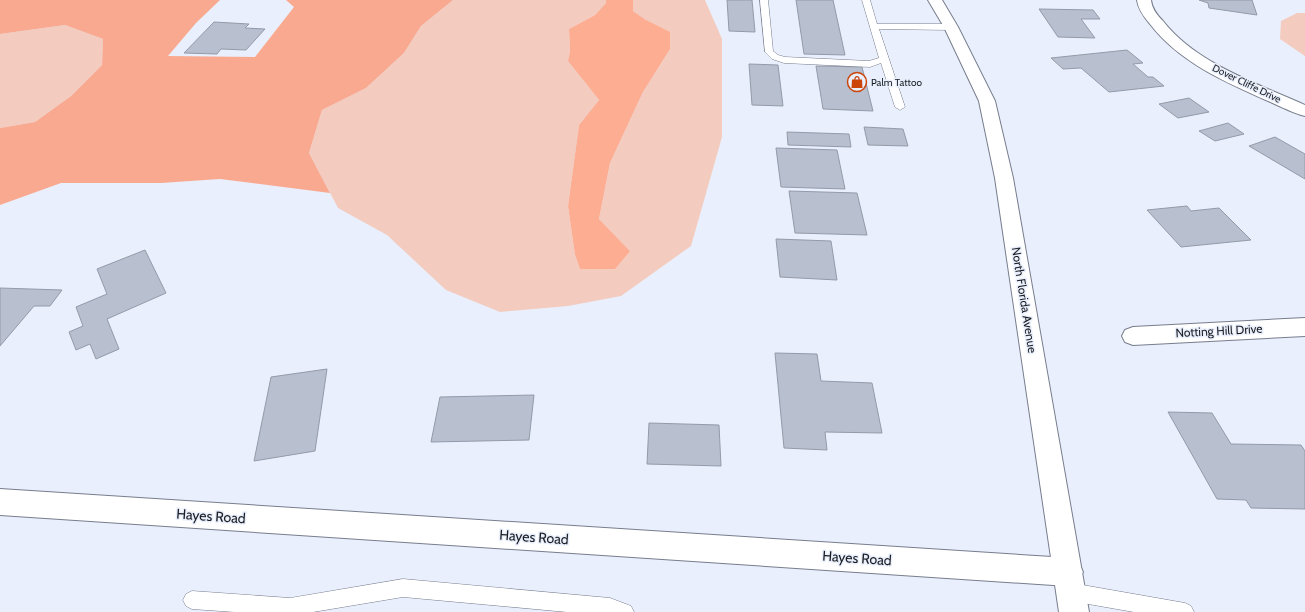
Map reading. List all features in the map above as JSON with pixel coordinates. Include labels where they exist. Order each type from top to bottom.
[{"type":"street","name":"North Florida Avenue","points":[[935,0],[951,27],[987,101],[1004,178],[1071,592]]},
{"type":"street","name":"Dover Cliffe Drive","points":[[1144,0],[1144,4],[1157,25],[1182,48],[1216,70],[1305,111]]},
{"type":"street","name":"Notting Hill Drive","points":[[1132,336],[1305,327]]},
{"type":"street","name":"Hayes Road","points":[[0,502],[1071,592]]},
{"type":"lane","points":[[764,0],[769,52],[775,57],[784,60],[870,64],[884,59]]},
{"type":"lane","points":[[866,0],[900,107]]},
{"type":"lane","points":[[874,26],[951,27]]},
{"type":"lane","points":[[192,600],[290,607],[403,588],[610,607],[625,612]]},
{"type":"lane","points":[[1071,592],[1185,612]]},
{"type":"shaded area","points":[[0,0],[220,0],[196,23],[168,56],[255,57],[294,7],[286,0],[453,0],[421,26],[404,53],[366,88],[322,110],[309,153],[330,193],[220,179],[161,183],[61,183],[0,205],[0,128],[35,122],[71,96],[102,65],[103,39],[65,25],[0,34]]},
{"type":"shaded area","points":[[453,0],[606,0],[606,3],[595,15],[569,29],[570,51],[568,61],[599,100],[579,125],[568,206],[575,255],[580,269],[630,251],[599,219],[610,163],[643,92],[670,49],[646,20],[633,11],[633,0],[705,0],[722,39],[722,137],[691,246],[621,296],[568,306],[500,312],[446,290],[387,235],[338,208],[309,153],[322,110],[366,88],[404,53],[421,26]]},
{"type":"shaded area","points":[[606,0],[633,0],[633,11],[646,20],[670,32],[670,49],[643,92],[610,163],[599,219],[630,251],[615,269],[580,269],[575,255],[568,206],[579,125],[599,100],[568,61],[570,51],[569,29],[595,15],[606,3]]},
{"type":"shaded area","points":[[1297,13],[1305,13],[1305,56],[1280,39],[1281,21]]},
{"type":"shaded area","points":[[65,25],[103,39],[102,65],[71,96],[35,122],[0,128],[0,34]]},
{"type":"building","points":[[727,0],[752,0],[755,32],[729,31]]},
{"type":"building","points":[[796,0],[833,0],[845,55],[804,54]]},
{"type":"building","points":[[1199,0],[1252,0],[1257,15],[1209,8],[1208,3]]},
{"type":"building","points":[[1039,9],[1093,10],[1100,19],[1081,19],[1095,38],[1058,37]]},
{"type":"building","points":[[214,22],[249,24],[245,28],[265,29],[246,50],[221,49],[217,54],[184,53]]},
{"type":"building","points":[[1127,50],[1143,63],[1133,64],[1148,77],[1153,77],[1164,86],[1109,92],[1081,68],[1063,69],[1051,58]]},
{"type":"building","points":[[749,64],[778,65],[783,106],[752,105]]},
{"type":"building","points":[[816,66],[862,67],[873,111],[823,109]]},
{"type":"building","points":[[1189,98],[1209,112],[1178,118],[1159,104]]},
{"type":"building","points":[[1228,123],[1244,134],[1215,141],[1199,131]]},
{"type":"building","points":[[864,127],[903,129],[908,146],[868,145]]},
{"type":"building","points":[[787,132],[849,134],[851,147],[788,145]]},
{"type":"building","points":[[1275,137],[1305,154],[1305,179],[1249,146]]},
{"type":"building","points":[[776,148],[837,150],[845,189],[781,187]]},
{"type":"building","points":[[789,191],[857,193],[867,235],[795,233]]},
{"type":"building","points":[[1187,206],[1191,211],[1219,208],[1251,240],[1181,247],[1147,210]]},
{"type":"building","points":[[776,239],[831,241],[837,280],[780,277]]},
{"type":"building","points":[[145,250],[166,293],[107,319],[119,349],[96,359],[90,344],[76,350],[69,332],[83,326],[76,307],[107,294],[97,269]]},
{"type":"building","points":[[0,288],[62,290],[50,306],[34,306],[0,346]]},
{"type":"building","points":[[775,353],[817,354],[821,381],[872,383],[882,433],[825,432],[827,450],[784,448]]},
{"type":"building","points":[[327,369],[315,451],[254,461],[271,377]]},
{"type":"building","points":[[534,395],[529,440],[431,442],[440,397]]},
{"type":"building","points":[[1168,412],[1212,413],[1231,444],[1301,445],[1305,451],[1305,509],[1251,508],[1246,500],[1217,499]]},
{"type":"building","points":[[649,423],[719,425],[721,466],[647,464]]},
{"type":"place","name":"Palm Tattoo","points":[[857,82]]}]
